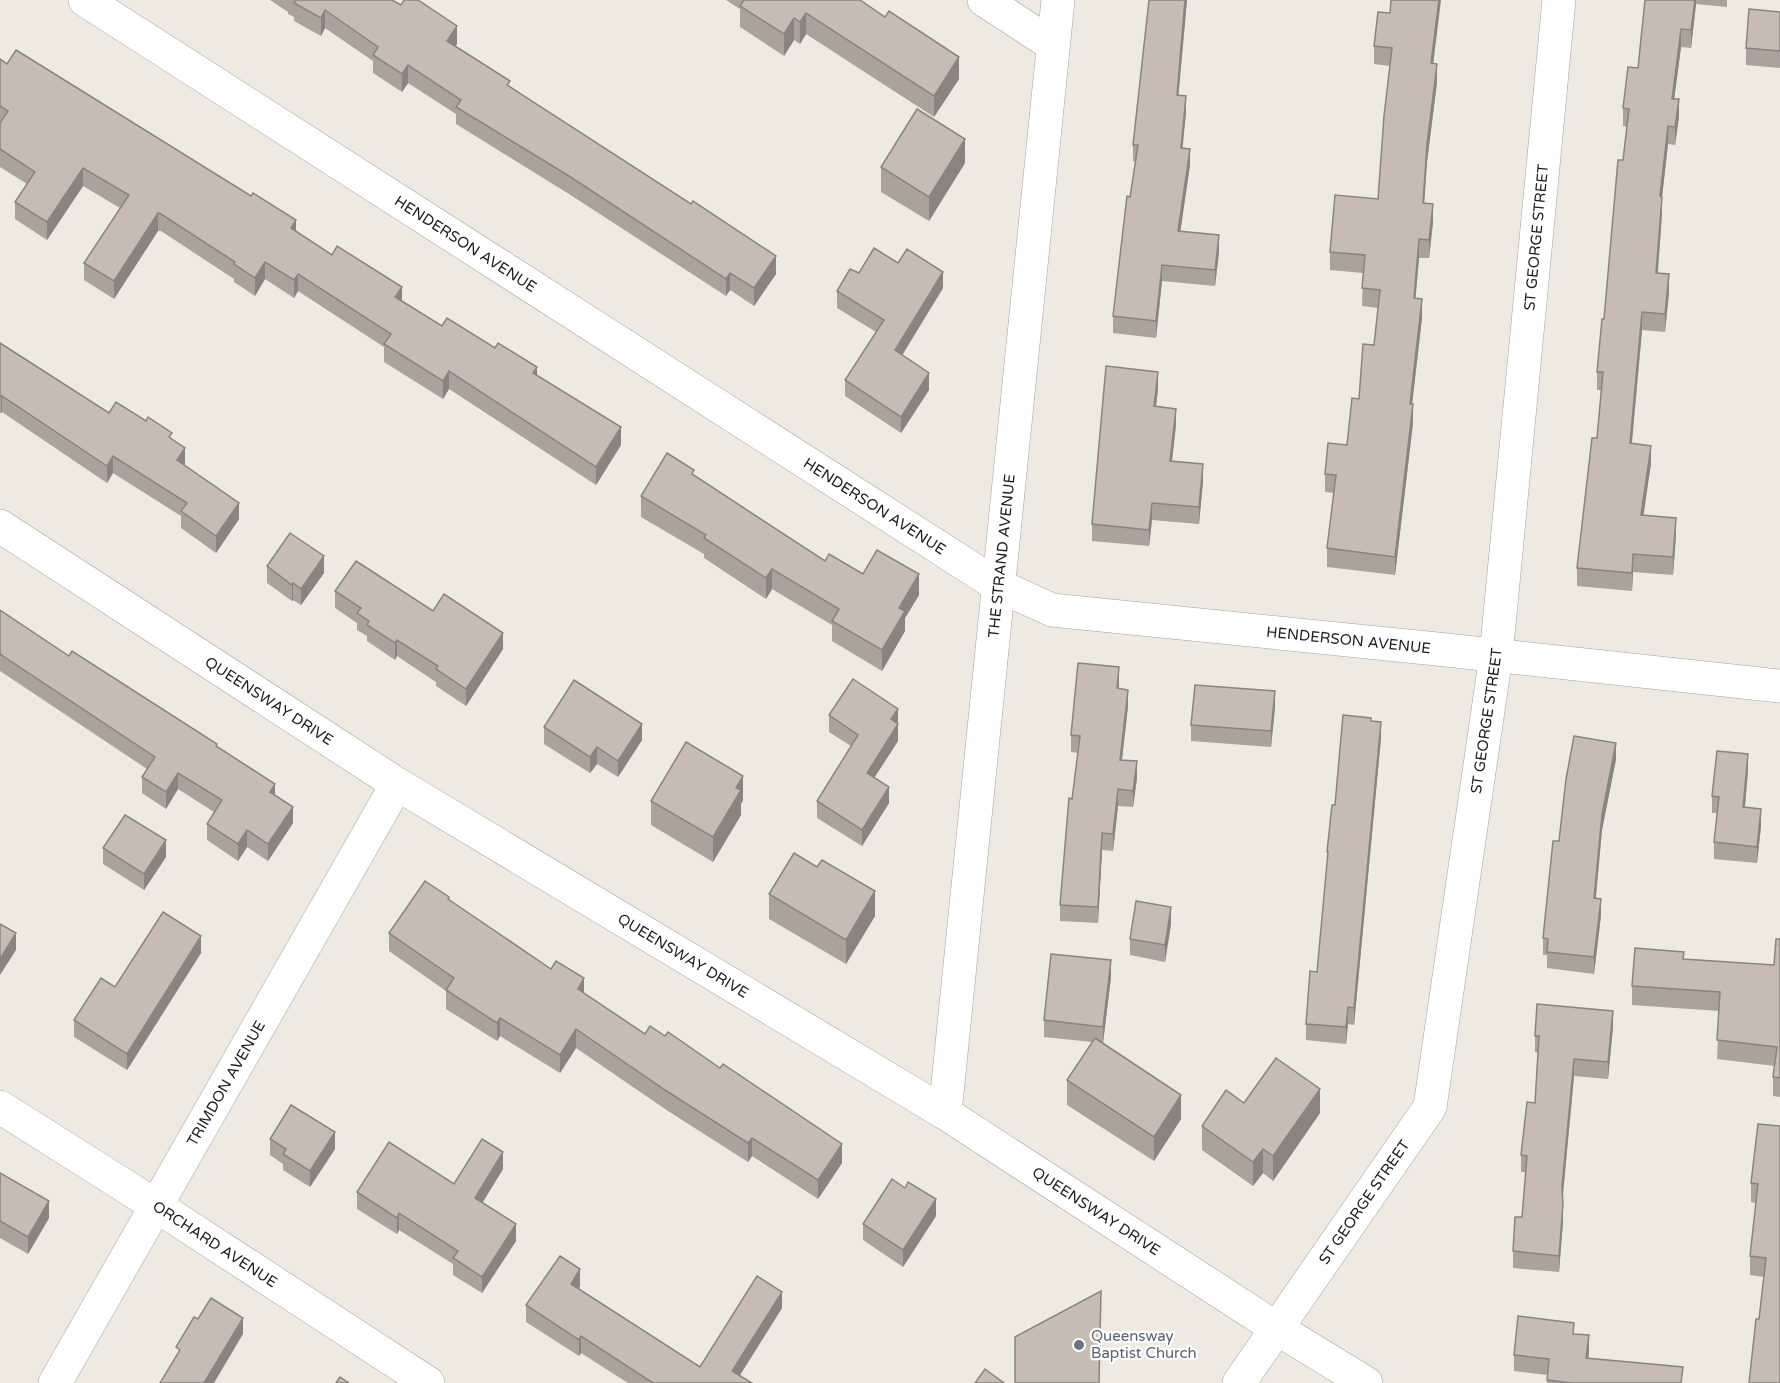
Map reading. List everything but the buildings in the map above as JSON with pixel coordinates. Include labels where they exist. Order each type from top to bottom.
[{"type":"street","name":"HENDERSON AVENUE","points":[[85,0],[999,586],[1052,610],[1780,686]]},
{"type":"street","points":[[984,0],[1053,45]]},
{"type":"street","name":"THE STRAND AVENUE","points":[[945,1113],[1058,0]]},
{"type":"street","name":"ST GEORGE STREET","points":[[1239,1383],[1430,1107],[1496,656],[1559,0]]},
{"type":"street","name":"QUEENSWAY DRIVE","points":[[0,526],[397,784],[945,1113],[1276,1328],[1366,1383]]},
{"type":"street","name":"TRIMDON AVENUE","points":[[55,1383],[397,784]]},
{"type":"street","name":"ORCHARD AVENUE","points":[[0,1107],[428,1383]]},
{"type":"place","name":"Queensway Baptist Church","points":[[1079,1345]]}]
